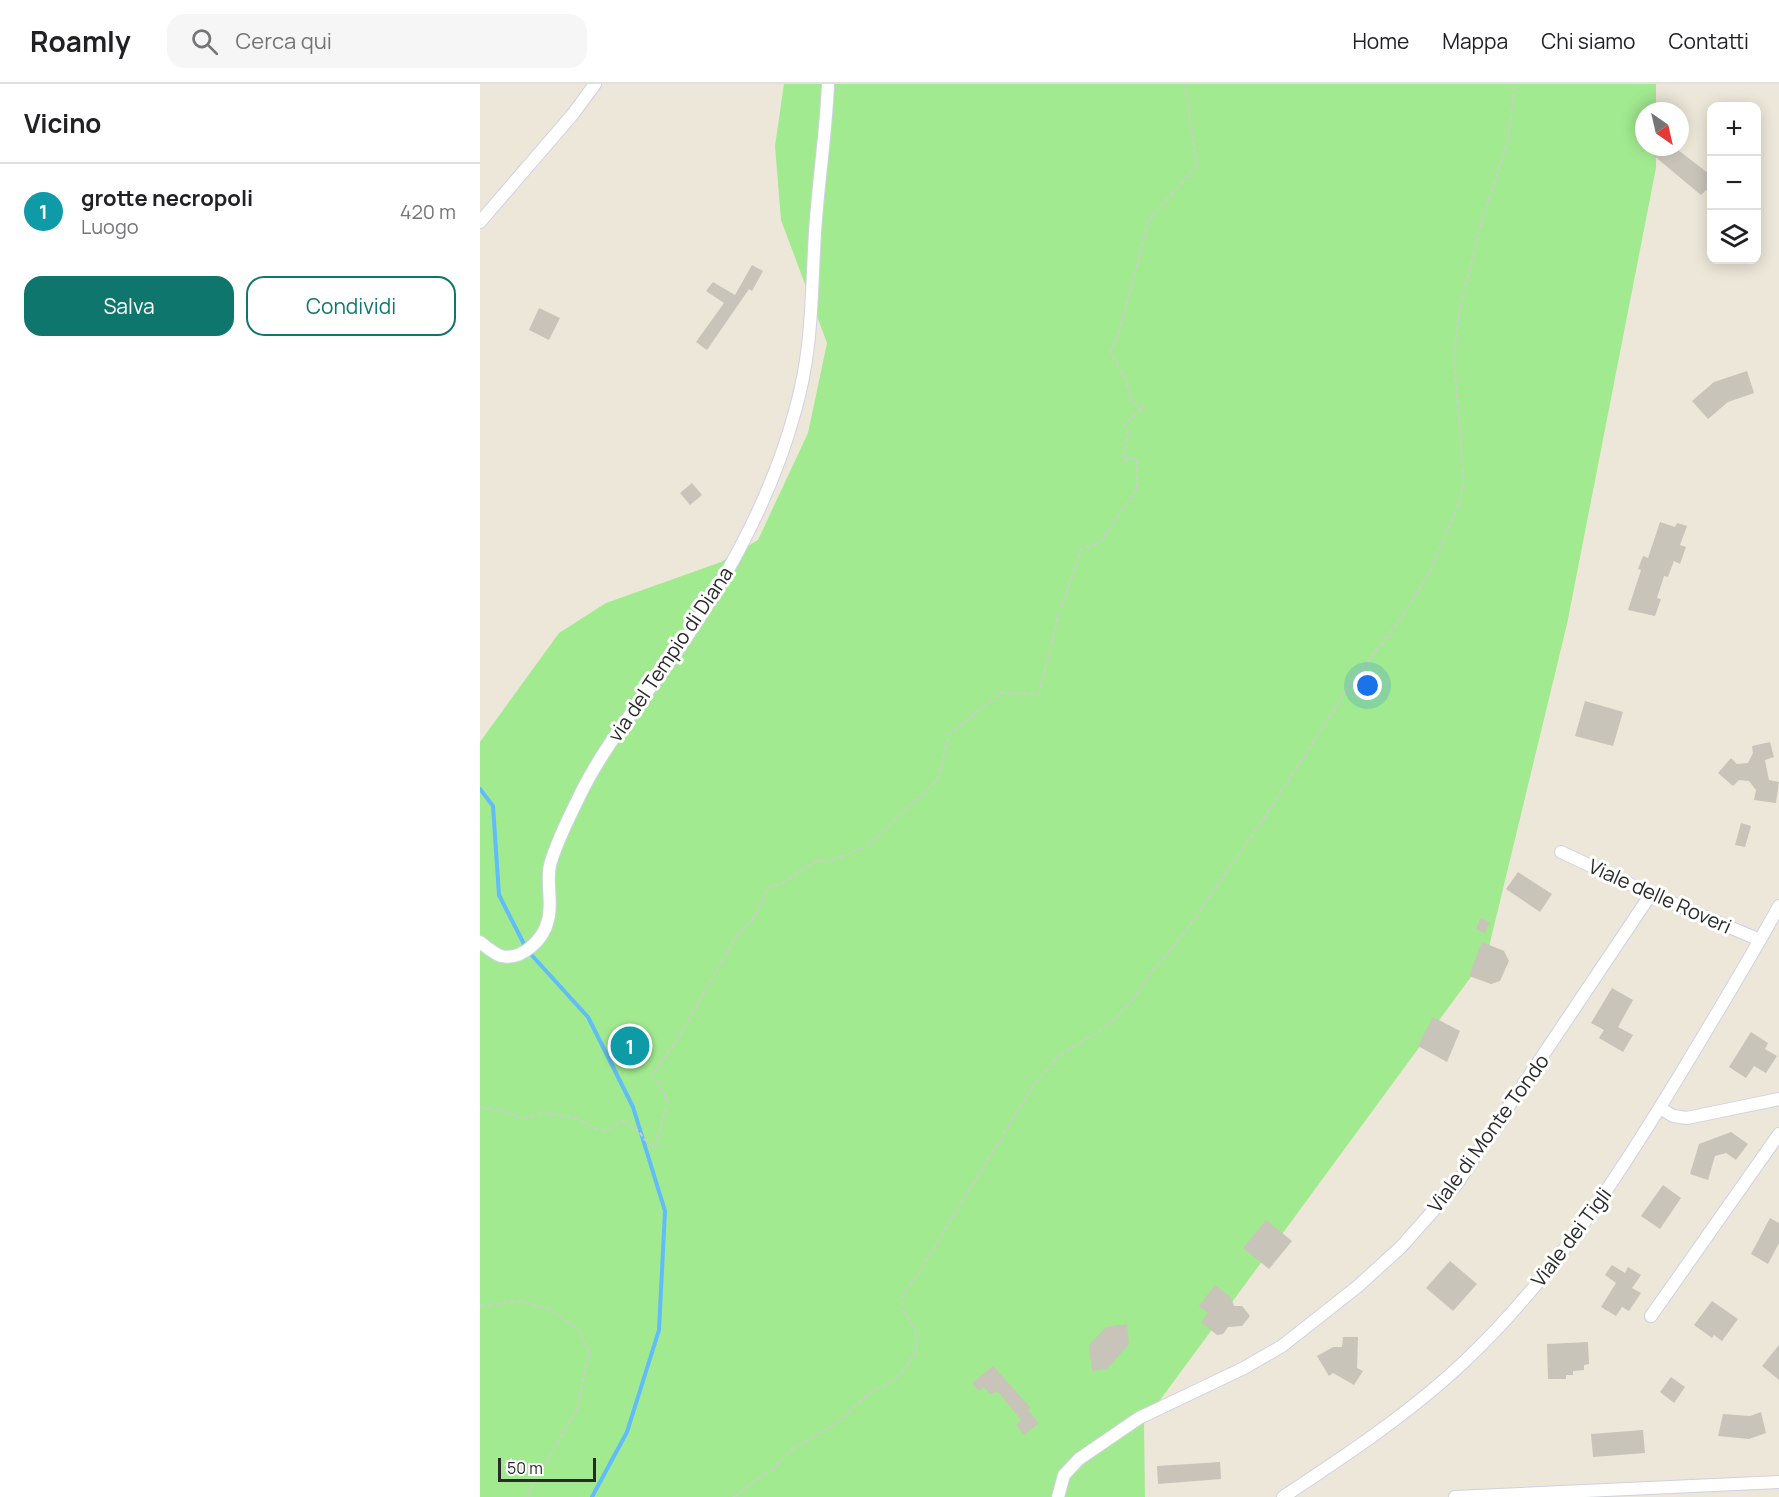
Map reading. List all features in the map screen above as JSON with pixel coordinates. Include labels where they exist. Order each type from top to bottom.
[{"type":"street","points":[[480,222],[596,84]]},
{"type":"street","name":"via del Tempio di Diana","points":[[480,942],[498,954],[514,956],[527,950],[543,931],[549,913],[548,886],[551,864],[582,790],[605,751],[711,599],[778,463],[796,410],[809,352],[815,229],[828,84]]},
{"type":"street","name":"Viale delle Roveri","points":[[1561,852],[1651,894],[1760,940]]},
{"type":"street","name":"Viale di Monte Tondo","points":[[1058,1497],[1065,1472],[1114,1434],[1150,1412],[1244,1368],[1282,1346],[1358,1287],[1401,1247],[1456,1185],[1651,894]]},
{"type":"street","name":"Viale dei Tigli","points":[[1283,1497],[1327,1468],[1434,1389],[1497,1329],[1556,1260],[1602,1198],[1660,1108],[1779,906]]},
{"type":"street","points":[[1660,1108],[1673,1116],[1687,1118],[1779,1099]]},
{"type":"street","points":[[1650,1316],[1779,1134]]},
{"type":"street","points":[[1455,1497],[1606,1493],[1779,1482]]},
{"type":"path","points":[[480,1107],[510,1113],[521,1119],[543,1113],[572,1117],[598,1130],[609,1130],[621,1121],[639,1131],[644,1140],[655,1149],[668,1100],[652,1075],[678,1038],[738,933],[752,921],[770,886],[781,884],[819,859],[824,864],[869,845],[934,783],[939,776],[949,734],[1001,693],[1039,694],[1059,613],[1082,548],[1099,544],[1137,489],[1137,458],[1124,460],[1128,431],[1124,424],[1144,406],[1132,403],[1126,380],[1110,351],[1118,336],[1149,219],[1197,166],[1185,84]]},
{"type":"path","points":[[733,1497],[777,1465],[791,1450],[834,1425],[872,1391],[891,1382],[905,1369],[916,1350],[917,1341],[915,1329],[903,1311],[902,1294],[915,1279],[1034,1084],[1058,1056],[1108,1026],[1134,998],[1219,884],[1350,685],[1402,617],[1430,571],[1458,506],[1464,482],[1454,359],[1459,312],[1480,228],[1508,140],[1515,84]]},
{"type":"path","points":[[480,1306],[518,1301],[550,1309],[579,1330],[590,1353],[576,1411],[526,1497]]},
{"type":"green space","points":[[784,84],[1656,84],[1656,102],[1635,102],[1635,156],[1656,156],[1656,168],[1567,624],[1487,955],[1144,1422],[1145,1497],[480,1497],[480,742],[559,633],[606,603],[721,562],[758,540],[808,433],[827,343],[781,220],[775,146]]},
{"type":"building","points":[[1654,156],[1686,156],[1707,172],[1707,191],[1701,195]]},
{"type":"building","points":[[752,265],[763,271],[752,291],[749,289],[707,350],[696,342],[724,303],[706,291],[713,282],[735,295]]},
{"type":"building","points":[[539,308],[560,318],[549,340],[529,330]]},
{"type":"building","points":[[1747,371],[1754,393],[1728,402],[1708,419],[1692,401],[1714,382]]},
{"type":"building","points":[[692,483],[702,495],[690,505],[680,493]]},
{"type":"building","points":[[1660,522],[1675,527],[1677,523],[1687,526],[1680,545],[1686,547],[1680,564],[1674,561],[1668,577],[1664,576],[1657,598],[1661,599],[1655,616],[1628,610],[1641,570],[1638,569],[1643,556],[1648,558]]},
{"type":"building","points":[[1585,701],[1623,712],[1613,746],[1575,736]]},
{"type":"building","points":[[1770,742],[1774,757],[1765,760],[1769,780],[1779,782],[1776,803],[1754,800],[1756,790],[1749,781],[1739,780],[1733,786],[1718,773],[1731,758],[1737,764],[1748,763],[1753,753],[1752,746]]},
{"type":"building","points":[[1741,823],[1751,826],[1745,847],[1735,845]]},
{"type":"building","points":[[1518,872],[1552,894],[1540,912],[1506,889]]},
{"type":"building","points":[[1480,918],[1490,922],[1485,933],[1476,929]]},
{"type":"building","points":[[1482,942],[1504,951],[1509,961],[1500,981],[1491,984],[1469,976]]},
{"type":"building","points":[[1612,988],[1633,1000],[1618,1027],[1633,1035],[1623,1052],[1599,1038],[1604,1030],[1591,1023]]},
{"type":"building","points":[[1433,1017],[1460,1031],[1447,1062],[1418,1046]]},
{"type":"building","points":[[1751,1032],[1768,1043],[1765,1049],[1777,1056],[1766,1073],[1754,1066],[1746,1078],[1729,1067]]},
{"type":"building","points":[[1731,1132],[1748,1144],[1736,1160],[1726,1153],[1715,1156],[1708,1180],[1690,1174],[1699,1144]]},
{"type":"building","points":[[1663,1185],[1681,1198],[1660,1229],[1641,1216]]},
{"type":"building","points":[[1770,1218],[1779,1223],[1779,1243],[1768,1264],[1751,1254]]},
{"type":"building","points":[[1266,1220],[1292,1241],[1269,1269],[1243,1248]]},
{"type":"building","points":[[1450,1261],[1477,1284],[1453,1311],[1426,1288]]},
{"type":"building","points":[[1612,1265],[1625,1273],[1628,1267],[1641,1275],[1632,1288],[1641,1293],[1629,1311],[1622,1307],[1616,1316],[1601,1307],[1616,1283],[1605,1275]]},
{"type":"building","points":[[1215,1285],[1231,1297],[1234,1306],[1242,1306],[1250,1316],[1242,1326],[1228,1327],[1223,1334],[1217,1335],[1201,1322],[1208,1313],[1199,1306]]},
{"type":"building","points":[[1712,1301],[1738,1319],[1722,1341],[1714,1335],[1712,1338],[1694,1325]]},
{"type":"building","points":[[1127,1324],[1129,1344],[1107,1369],[1092,1371],[1089,1345],[1106,1327]]},
{"type":"building","points":[[1343,1337],[1358,1337],[1357,1368],[1363,1371],[1354,1385],[1333,1373],[1329,1376],[1317,1356],[1333,1347],[1342,1347]]},
{"type":"building","points":[[1588,1342],[1589,1364],[1584,1365],[1584,1370],[1573,1371],[1573,1375],[1566,1375],[1566,1379],[1548,1379],[1547,1344]]},
{"type":"building","points":[[1779,1345],[1779,1380],[1762,1366]]},
{"type":"building","points":[[993,1366],[1031,1408],[1028,1410],[1039,1423],[1024,1435],[1016,1425],[1021,1420],[998,1392],[990,1394],[984,1387],[979,1391],[972,1383]]},
{"type":"building","points":[[1671,1377],[1685,1387],[1674,1403],[1660,1392]]},
{"type":"building","points":[[1761,1412],[1766,1433],[1749,1439],[1718,1436],[1723,1414],[1750,1416]]},
{"type":"building","points":[[1643,1430],[1645,1453],[1593,1457],[1591,1434]]},
{"type":"building","points":[[1220,1462],[1221,1479],[1158,1484],[1157,1466]]},
{"type":"waterway","points":[[480,789],[493,806],[499,895],[527,950],[588,1017],[633,1107],[665,1211],[659,1330],[627,1432],[592,1497]]},
{"type":"place","name":"grotte necropoli","points":[[630,1046]]}]
